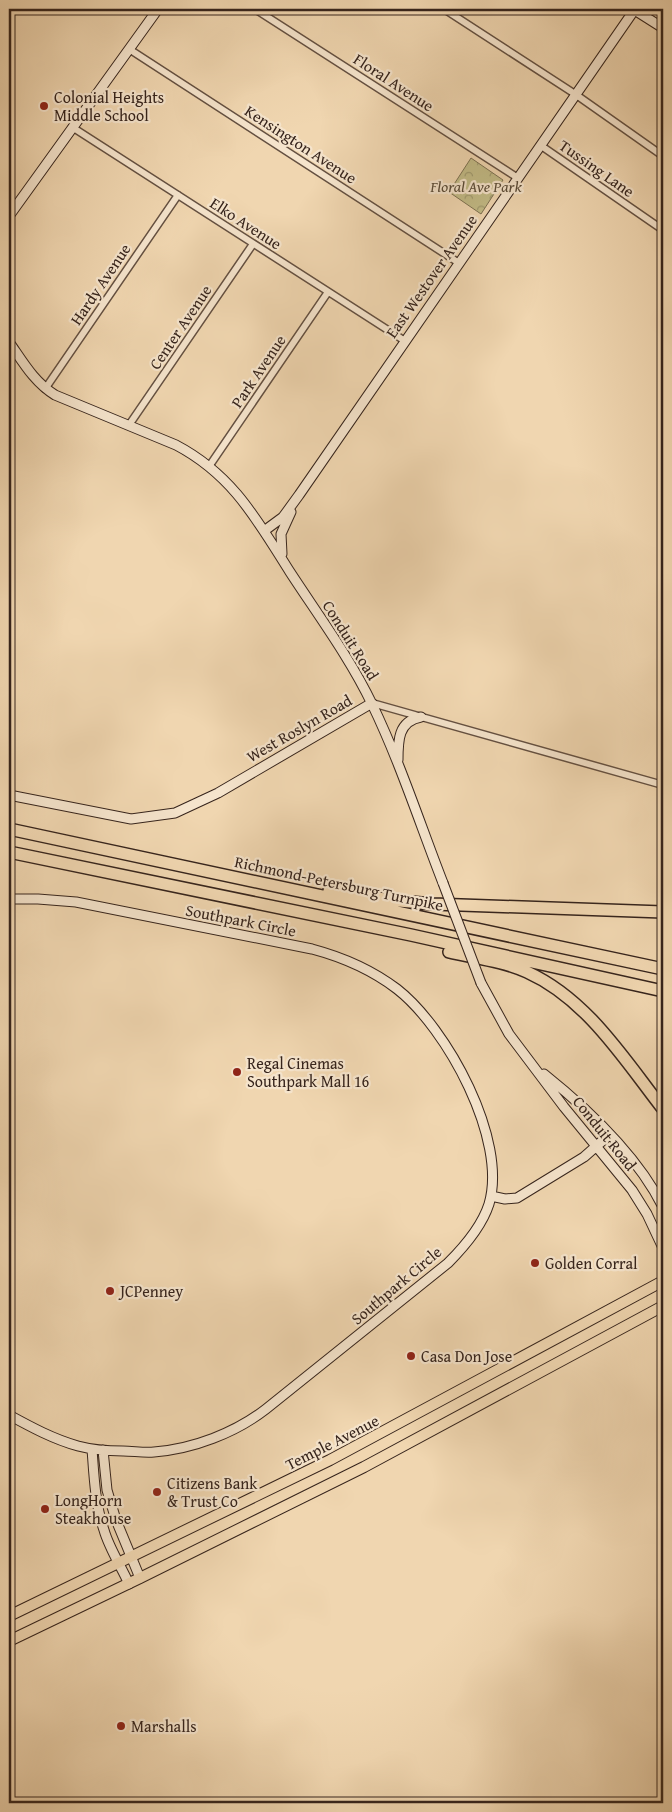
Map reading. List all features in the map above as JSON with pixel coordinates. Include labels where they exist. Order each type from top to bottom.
[{"type":"highway","name":"Richmond-Petersburg Turnpike","points":[[9,829],[663,970]]},
{"type":"highway","points":[[9,852],[663,991]]},
{"type":"highway","points":[[251,880],[433,904],[663,912]]},
{"type":"highway","points":[[411,936],[444,951],[526,971],[552,986],[576,1005],[602,1032],[663,1109]]},
{"type":"main road","name":"Temple Avenue","points":[[9,1616],[132,1558],[330,1460],[663,1281]]},
{"type":"main road","points":[[9,1641],[364,1468],[663,1306]]},
{"type":"street","points":[[9,216],[158,9]]},
{"type":"street","name":"Floral Avenue","points":[[255,9],[518,178]]},
{"type":"street","points":[[444,9],[575,94],[663,156]]},
{"type":"street","points":[[634,9],[663,28]]},
{"type":"street","name":"East Westover Avenue","points":[[264,531],[283,517],[299,495],[634,9]]},
{"type":"street","name":"Kensington Avenue","points":[[129,49],[458,263]]},
{"type":"street","name":"Elko Avenue","points":[[72,127],[405,341]]},
{"type":"street","name":"Tussing Lane","points":[[540,145],[663,230]]},
{"type":"street","name":"Hardy Avenue","points":[[45,389],[178,195]]},
{"type":"street","name":"Center Avenue","points":[[129,425],[253,244]]},
{"type":"street","name":"Park Avenue","points":[[210,466],[328,292]]},
{"type":"street","name":"Conduit Road","points":[[9,342],[32,376],[45,389],[55,395],[194,454],[210,466],[238,493],[359,679],[372,703],[398,765],[481,983],[509,1034],[635,1196],[647,1214],[663,1248]]},
{"type":"street","points":[[282,560],[280,534],[299,495]]},
{"type":"street","name":"West Roslyn Road","points":[[9,795],[40,803],[131,819],[175,813],[218,793],[372,703],[663,786]]},
{"type":"street","points":[[398,765],[398,740],[401,730],[407,723],[421,717]]},
{"type":"street","name":"Southpark Circle","points":[[9,899],[52,899],[76,902],[312,949],[336,956],[376,975],[411,1001],[449,1048],[463,1074],[489,1141],[493,1166],[487,1209],[475,1231],[457,1254],[439,1272],[259,1414],[242,1425],[214,1438],[176,1449],[154,1452],[102,1450],[54,1438],[9,1415]]},
{"type":"street","name":"Conduit Road","points":[[534,1066],[571,1096],[638,1166],[663,1206]]},
{"type":"street","points":[[490,1196],[505,1199],[517,1198],[562,1172],[609,1135]]},
{"type":"street","points":[[92,1449],[95,1493],[104,1532],[120,1563],[128,1584]]},
{"type":"street","points":[[102,1450],[107,1490],[114,1513],[140,1578]]},
{"type":"green space","name":"Floral Ave Park","points":[[471,158],[503,180],[481,214],[449,192]]},
{"type":"place","name":"Colonial Heights Middle School","points":[[44,106]]},
{"type":"place","name":"Regal Cinemas Southpark Mall 16","points":[[237,1072]]},
{"type":"place","name":"Golden Corral","points":[[535,1263]]},
{"type":"place","name":"JCPenney","points":[[110,1291]]},
{"type":"place","name":"Casa Don Jose","points":[[411,1356]]},
{"type":"place","name":"Citizens Bank & Trust Co","points":[[157,1492]]},
{"type":"place","name":"LongHorn Steakhouse","points":[[45,1509]]},
{"type":"place","name":"Marshalls","points":[[121,1726]]}]
